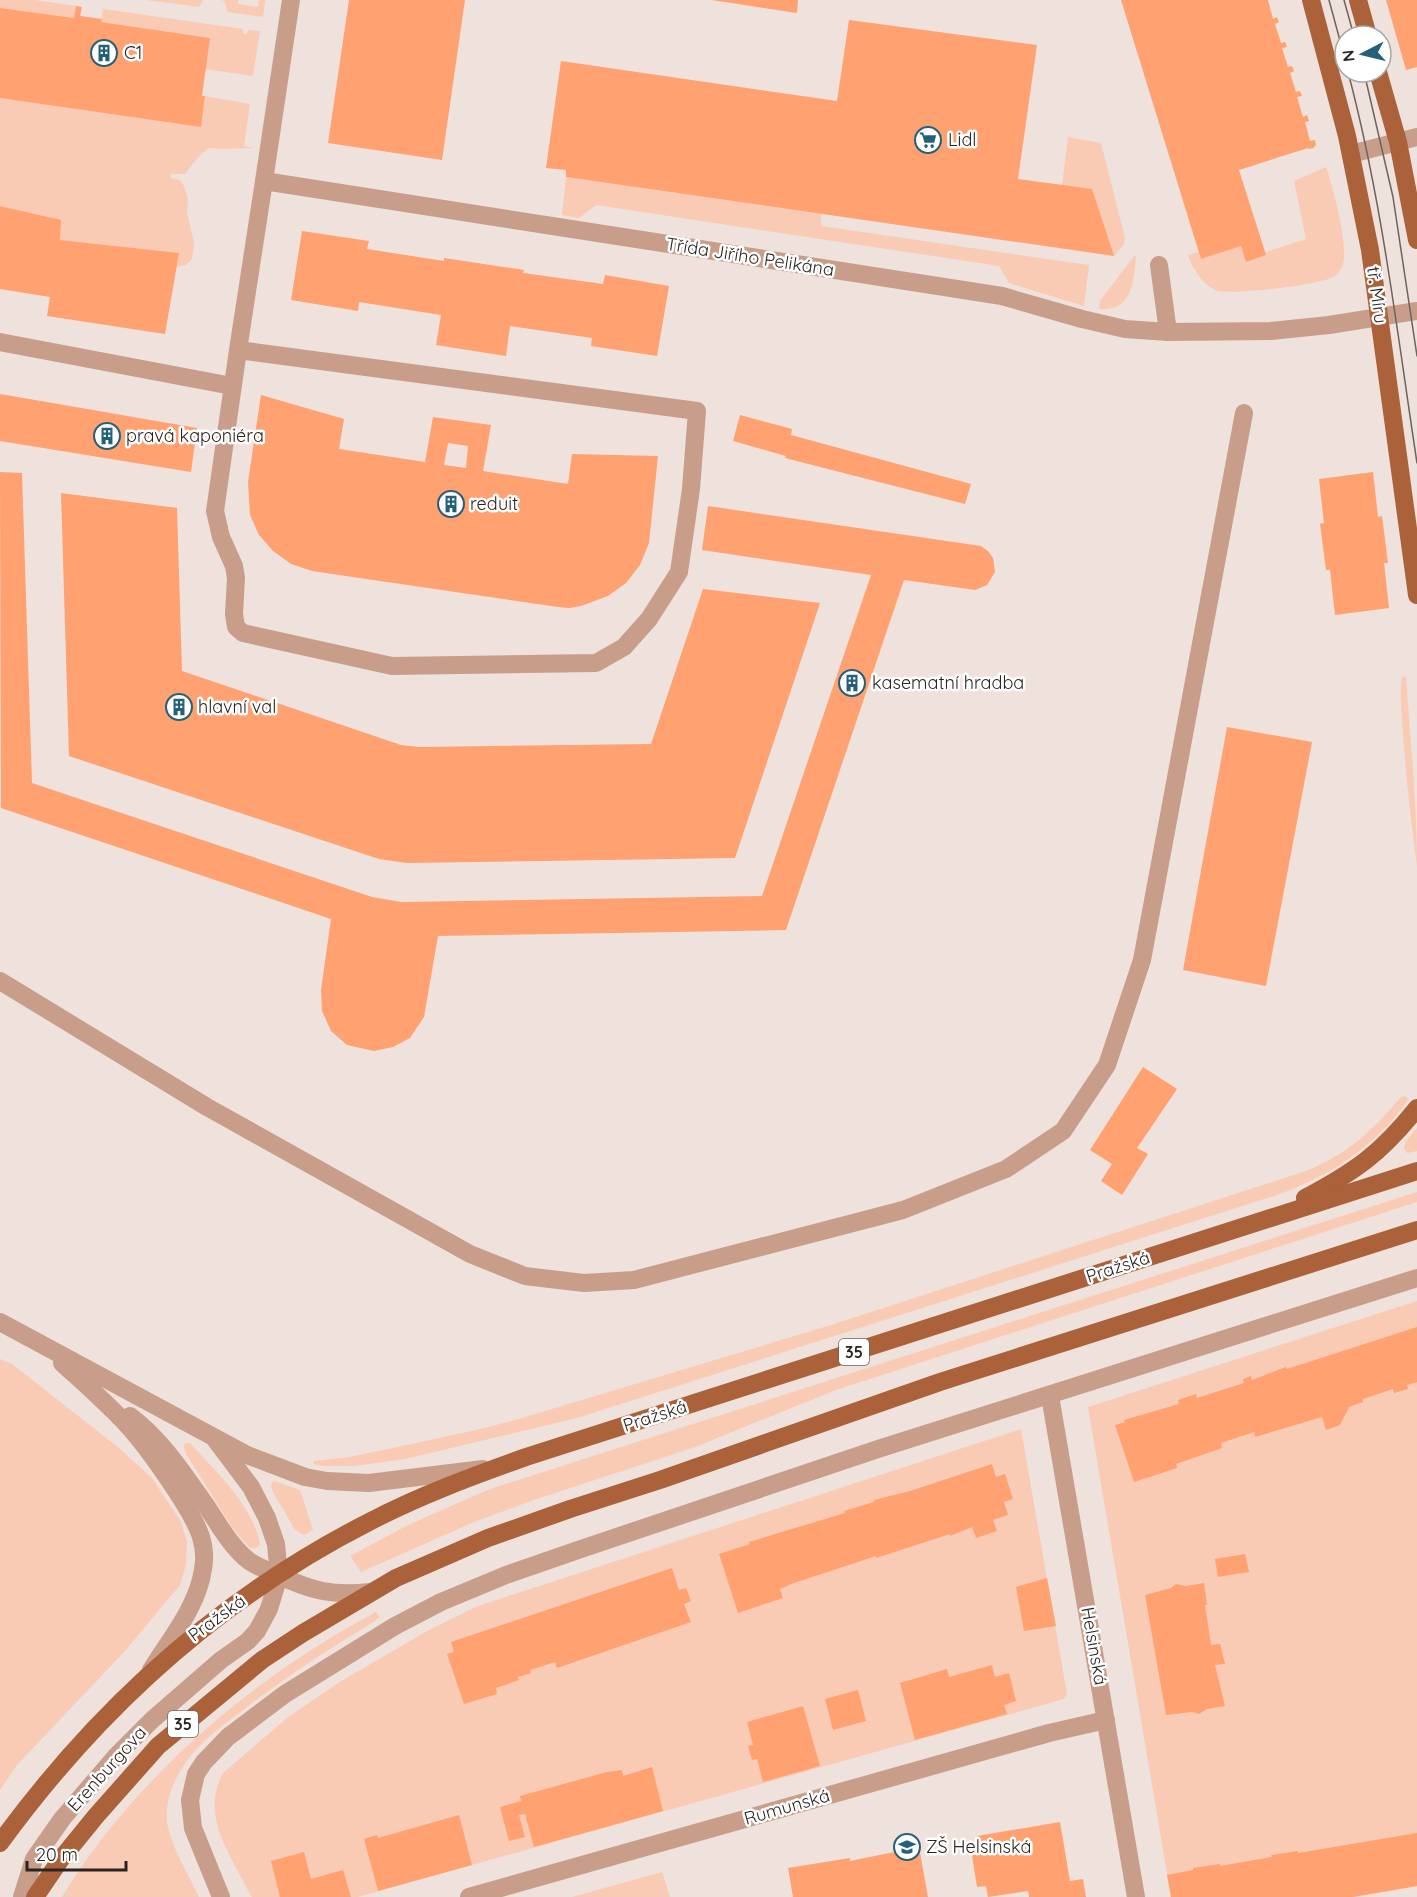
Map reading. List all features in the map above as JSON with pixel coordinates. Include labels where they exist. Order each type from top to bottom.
[{"type":"main road","name":"tř. Míru","points":[[1311,0],[1351,154],[1368,239],[1417,595]]},
{"type":"main road","points":[[1358,0],[1365,24]]},
{"type":"main road","points":[[1381,84],[1398,142],[1417,240]]},
{"type":"main road","points":[[1257,1222],[1353,1172],[1387,1143],[1417,1108]]},
{"type":"main road","name":"Pražská","points":[[0,1843],[34,1797],[77,1747],[147,1675],[199,1630],[279,1576],[369,1521],[497,1467],[1417,1171]]},
{"type":"main road","name":"35","points":[[35,1897],[61,1859],[96,1815],[158,1746],[262,1660],[396,1578],[466,1547],[570,1509],[940,1382],[1417,1230]]},
{"type":"street","points":[[238,350],[697,411],[691,489],[679,572],[649,619],[624,647],[596,663],[392,666],[243,633],[236,627],[234,566],[221,537],[215,511],[232,386],[291,0]]},
{"type":"street","points":[[1351,154],[1417,137]]},
{"type":"street","name":"Třída Jiřího Pelikána","points":[[264,181],[1002,296],[1082,320],[1125,329],[1168,332],[1271,331],[1417,311]]},
{"type":"street","points":[[1159,265],[1168,332]]},
{"type":"street","points":[[0,342],[232,386]]},
{"type":"street","points":[[0,981],[207,1107],[470,1254],[525,1276],[584,1283],[634,1280],[903,1210],[1005,1169],[1063,1131],[1107,1065],[1142,960],[1244,413]]},
{"type":"street","points":[[221,1897],[193,1828],[190,1800],[196,1774],[211,1753],[228,1737],[322,1669],[441,1602],[506,1575],[878,1449],[1417,1278]]},
{"type":"street","name":"Erenburgova","points":[[0,1322],[45,1348],[116,1383],[215,1439],[274,1466],[305,1477],[327,1481],[369,1483],[497,1467]]},
{"type":"street","name":"Erenburgova","points":[[45,1348],[127,1425],[155,1462],[195,1523],[203,1549],[203,1571],[196,1596],[147,1675]]},
{"type":"street","name":"Erenburgova","points":[[96,1394],[127,1414],[167,1451],[228,1538],[258,1567],[289,1582],[323,1593],[344,1595],[370,1592]]},
{"type":"street","name":"Helsinská","points":[[1050,1396],[1136,1897]]},
{"type":"street","name":"Erenburgova","points":[[22,1897],[29,1870],[41,1847],[62,1819],[117,1755],[170,1704],[221,1660],[248,1641],[257,1631],[269,1609],[279,1576],[276,1544],[267,1518],[250,1487],[215,1439]]},
{"type":"street","name":"Rumunská","points":[[469,1897],[1049,1733],[1106,1720]]},
{"type":"shaded area","points":[[0,0],[35,0],[76,6],[74,18],[0,8]]},
{"type":"shaded area","points":[[147,0],[203,0],[199,7]]},
{"type":"shaded area","points":[[221,0],[238,0],[238,4],[258,7],[259,0],[265,0],[263,17],[228,12],[224,1]]},
{"type":"shaded area","points":[[103,9],[243,29],[243,34],[247,34],[248,30],[260,31],[253,76],[205,69],[209,38],[101,22]]},
{"type":"shaded area","points":[[205,96],[250,104],[244,146],[254,148],[209,148],[186,174],[171,174],[171,178],[180,180],[188,199],[187,212],[194,243],[192,259],[186,265],[177,267],[179,253],[60,240],[60,220],[0,206],[0,98],[201,127]]},
{"type":"shaded area","points":[[1068,137],[1101,143],[1125,238],[1124,244],[1114,256],[1062,185]]},
{"type":"shaded area","points":[[1326,167],[1336,203],[1344,247],[1342,267],[1337,274],[1311,283],[1237,292],[1215,290],[1202,279],[1188,255],[1199,252],[1201,259],[1241,246],[1246,262],[1266,255],[1265,252],[1306,239],[1294,181]]},
{"type":"shaded area","points":[[566,177],[821,214],[821,226],[1089,265],[1084,306],[1009,283],[999,266],[596,205],[579,218],[562,215]]},
{"type":"shaded area","points":[[1136,256],[1134,276],[1125,300],[1110,309],[1099,309],[1100,301]]},
{"type":"shaded area","points":[[1406,676],[1415,794],[1417,866],[1401,705],[1402,678]]},
{"type":"shaded area","points":[[1405,1096],[1409,1099],[1396,1116],[1367,1145],[1316,1179],[1277,1195],[577,1418],[405,1459],[354,1466],[314,1464],[314,1461],[350,1457],[522,1418],[831,1325],[1306,1171],[1347,1149],[1380,1121],[1401,1097]]},
{"type":"shaded area","points":[[1417,1128],[1417,1151],[1407,1153],[1404,1148],[1406,1141]]},
{"type":"shaded area","points":[[1417,1192],[1417,1202],[836,1390],[695,1447],[474,1522],[361,1572],[350,1556],[410,1524],[490,1489]]},
{"type":"shaded area","points":[[1417,1301],[1417,1886],[1353,1897],[1171,1897],[1088,1407]]},
{"type":"shaded area","points":[[0,1359],[12,1364],[119,1448],[152,1478],[181,1522],[187,1542],[186,1565],[180,1585],[124,1652],[17,1765],[0,1790]]},
{"type":"shaded area","points":[[1021,1429],[1067,1694],[1064,1699],[358,1897],[252,1897],[226,1849],[216,1819],[217,1789],[223,1773],[287,1718],[338,1683],[427,1631],[478,1606]]},
{"type":"shaded area","points":[[185,1443],[190,1443],[222,1477],[242,1503],[256,1530],[260,1545],[257,1548],[250,1548],[233,1529],[185,1452]]},
{"type":"shaded area","points":[[274,1481],[300,1490],[313,1530],[304,1535],[295,1530],[272,1490],[271,1484]]},
{"type":"shaded area","points":[[376,1612],[380,1618],[293,1674],[220,1728],[198,1747],[182,1769],[169,1798],[167,1822],[176,1850],[199,1897],[62,1897],[91,1854],[124,1812],[200,1734],[286,1667]]},
{"type":"shaded area","points":[[662,1872],[670,1897],[572,1897]]},
{"type":"building","points":[[349,0],[465,0],[442,160],[328,143]]},
{"type":"building","points":[[712,0],[798,0],[797,13]]},
{"type":"building","points":[[1121,0],[1268,0],[1273,19],[1277,17],[1279,22],[1275,24],[1281,43],[1285,42],[1287,47],[1282,48],[1288,67],[1292,66],[1294,71],[1290,73],[1296,92],[1300,91],[1302,96],[1297,97],[1303,117],[1307,115],[1309,121],[1305,122],[1310,141],[1315,140],[1316,145],[1313,148],[1239,170],[1266,255],[1246,262],[1241,246],[1201,259]]},
{"type":"building","points":[[1386,0],[1417,0],[1417,67],[1406,70]]},
{"type":"building","name":"C1","points":[[76,6],[82,7],[80,16],[102,19],[101,22],[210,38],[202,96],[205,96],[201,127],[0,98],[0,8],[74,18]]},
{"type":"building","points":[[849,20],[1037,45],[1018,179],[1092,189],[1114,256],[566,177],[566,170],[546,168],[561,61],[837,101]]},
{"type":"building","points":[[0,206],[61,220],[60,240],[179,253],[165,334],[47,316],[50,297],[0,289]]},
{"type":"building","points":[[302,231],[369,241],[367,249],[524,270],[523,273],[603,284],[605,275],[669,286],[657,356],[591,346],[592,338],[510,326],[506,356],[436,345],[441,315],[359,302],[358,311],[291,300]]},
{"type":"building","name":"pravá kaponiéra","points":[[0,394],[197,428],[191,472],[0,441]]},
{"type":"building","name":"reduit","points":[[261,395],[344,419],[339,449],[425,462],[433,417],[491,425],[483,471],[568,484],[572,454],[658,456],[649,543],[640,565],[626,583],[608,596],[569,608],[312,571],[291,564],[273,551],[259,535],[250,515],[248,482]],"holes":[[[448,443],[468,446],[466,468],[444,465]]]},
{"type":"building","points":[[740,415],[792,429],[791,435],[971,484],[965,504],[785,458],[786,456],[733,441]]},
{"type":"building","name":"kasematní hradba","points":[[0,472],[22,473],[32,783],[372,897],[401,902],[762,896],[871,575],[702,550],[708,506],[981,546],[993,558],[995,572],[987,585],[975,590],[904,580],[786,930],[438,936],[424,1017],[410,1038],[393,1047],[374,1051],[347,1045],[331,1031],[322,1011],[321,990],[331,919],[1,808]]},
{"type":"building","points":[[1373,472],[1378,517],[1382,516],[1388,563],[1384,563],[1389,608],[1335,615],[1330,570],[1326,570],[1320,524],[1324,523],[1319,479]]},
{"type":"building","name":"hlavní val","points":[[61,493],[177,508],[182,671],[401,745],[419,747],[651,744],[703,589],[820,603],[735,858],[407,863],[379,859],[69,756]]},
{"type":"building","points":[[1227,727],[1312,742],[1266,986],[1183,970]]},
{"type":"building","points":[[1143,1067],[1177,1089],[1137,1148],[1148,1154],[1122,1195],[1101,1181],[1112,1164],[1090,1150]]},
{"type":"building","points":[[1417,1327],[1417,1382],[1407,1385],[1408,1389],[1394,1393],[1393,1389],[1363,1399],[1363,1402],[1349,1407],[1340,1425],[1326,1430],[1322,1417],[1255,1437],[1254,1432],[1221,1443],[1222,1448],[1176,1464],[1177,1468],[1134,1482],[1115,1425],[1125,1422],[1124,1420],[1179,1404],[1178,1400],[1196,1394],[1197,1398],[1244,1383],[1243,1379],[1251,1376],[1252,1380],[1286,1367],[1287,1369]]},
{"type":"building","points":[[992,1464],[996,1477],[1005,1474],[1013,1499],[1004,1502],[1008,1515],[993,1520],[997,1531],[976,1538],[972,1527],[950,1536],[950,1534],[876,1558],[876,1556],[794,1583],[780,1589],[783,1598],[738,1613],[719,1554],[750,1544],[749,1542],[845,1513],[844,1511],[874,1502],[874,1500],[910,1491]]},
{"type":"building","points":[[1245,1554],[1249,1572],[1218,1577],[1215,1559]]},
{"type":"building","points":[[672,1568],[679,1590],[686,1588],[691,1601],[684,1604],[691,1622],[557,1668],[555,1662],[530,1670],[531,1673],[518,1677],[519,1680],[496,1688],[497,1694],[464,1704],[447,1654],[454,1652],[451,1642]]},
{"type":"building","points":[[1047,1578],[1056,1626],[1024,1631],[1016,1587]]},
{"type":"building","points":[[1204,1583],[1211,1645],[1220,1644],[1225,1664],[1215,1665],[1225,1706],[1207,1709],[1199,1714],[1192,1712],[1166,1715],[1145,1595],[1171,1588],[1176,1584],[1186,1586]]},
{"type":"building","points":[[992,1665],[995,1677],[1009,1673],[1016,1701],[1004,1705],[1007,1714],[915,1740],[900,1683],[947,1669],[949,1677]]},
{"type":"building","points":[[858,1690],[866,1721],[833,1730],[825,1699]]},
{"type":"building","points":[[803,1706],[820,1766],[763,1782],[757,1759],[752,1760],[748,1746],[753,1745],[747,1722]]},
{"type":"building","points":[[652,1767],[663,1811],[534,1847],[525,1814],[519,1815],[525,1837],[509,1841],[500,1807],[521,1801],[520,1796],[607,1772],[622,1770],[623,1776]]},
{"type":"building","points":[[459,1815],[472,1865],[378,1891],[364,1839],[377,1835],[378,1838]]},
{"type":"building","points":[[1060,1822],[1070,1881],[1083,1879],[1086,1897],[1029,1897],[1028,1891],[988,1897],[986,1886],[977,1887],[972,1855],[980,1853],[977,1836]]},
{"type":"building","points":[[1417,1833],[1417,1886],[1353,1897],[1171,1897],[1167,1875],[1193,1870],[1193,1868],[1220,1864],[1220,1866],[1272,1857],[1271,1855],[1298,1851],[1298,1853]]},
{"type":"building","points":[[919,1847],[928,1897],[793,1897],[788,1868],[850,1858],[850,1861]]},
{"type":"building","points":[[304,1852],[311,1879],[343,1870],[351,1897],[280,1897],[271,1861]]},
{"type":"tram line","points":[[1329,0],[1336,24]]},
{"type":"tram line","points":[[1344,0],[1351,24]]},
{"type":"tram line","points":[[1351,84],[1380,217],[1417,463]]},
{"type":"tram line","points":[[1367,84],[1393,197],[1417,356]]},
{"type":"place","name":"C1","points":[[104,53]]},
{"type":"place","name":"Lidl","points":[[928,140]]},
{"type":"place","name":"pravá kaponiéra","points":[[107,436]]},
{"type":"place","name":"reduit","points":[[451,504]]},
{"type":"place","name":"kasematní hradba","points":[[852,683]]},
{"type":"place","name":"hlavní val","points":[[179,707]]},
{"type":"place","name":"ZŠ Helsinská","points":[[907,1847]]}]
